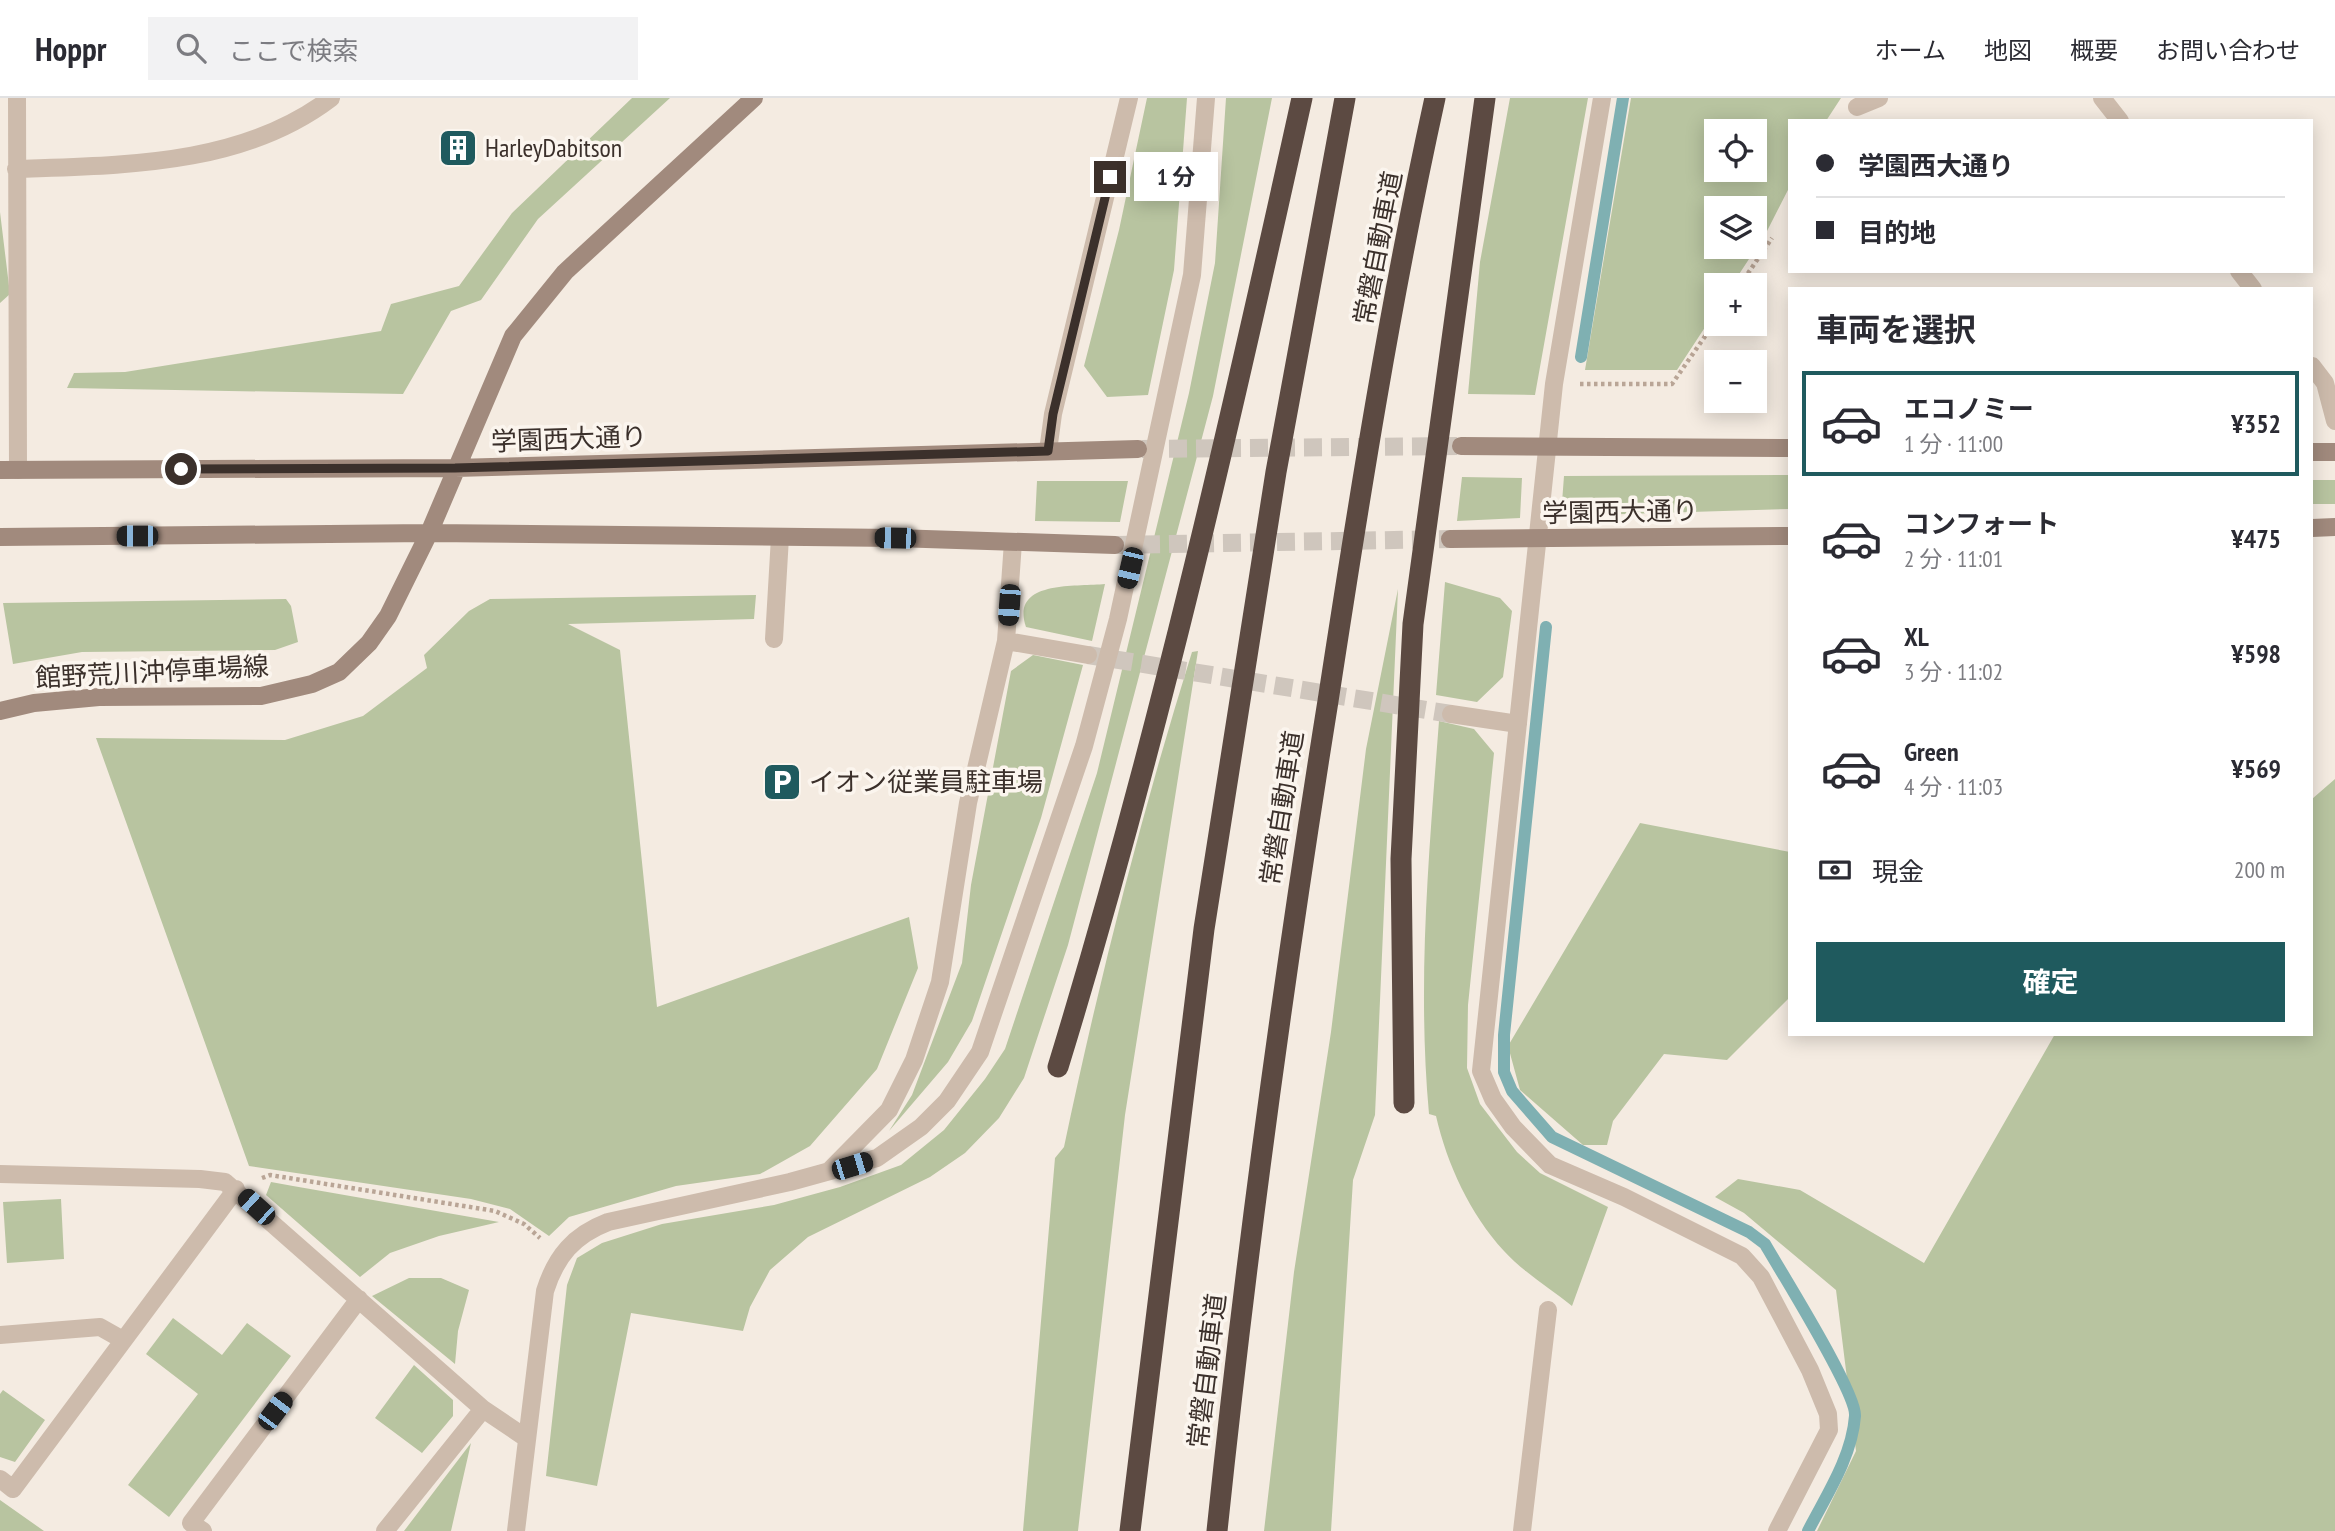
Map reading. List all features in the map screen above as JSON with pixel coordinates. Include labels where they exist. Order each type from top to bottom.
[{"type":"highway","points":[[1058,1067],[1176,648],[1217,479],[1302,98]]},
{"type":"highway","points":[[1130,1531],[1204,929],[1276,472],[1345,98]]},
{"type":"highway","name":"常磐自動車道","points":[[1217,1531],[1232,1382],[1293,920],[1363,476],[1435,98]]},
{"type":"highway","points":[[1404,1103],[1401,859],[1413,624],[1485,98]]},
{"type":"main road","name":"館野荒川沖停車場線","points":[[0,711],[34,703],[99,696],[261,696],[312,684],[339,672],[369,643],[388,616],[429,533],[508,345],[574,263],[754,98]]},
{"type":"main road","points":[[1461,446],[1788,448]]},
{"type":"main road","name":"学園西大通り","points":[[0,470],[455,468],[1138,449]]},
{"type":"main road","points":[[2313,452],[2335,452]]},
{"type":"main road","points":[[2313,528],[2335,527]]},
{"type":"main road","points":[[0,537],[429,533],[780,537],[1115,545]]},
{"type":"main road","name":"学園西大通り","points":[[1450,539],[1788,536]]},
{"type":"street","points":[[18,98],[18,470]]},
{"type":"street","points":[[16,169],[111,166],[214,152],[264,137],[299,121],[331,98]]},
{"type":"street","points":[[1048,451],[1053,414],[1129,98]]},
{"type":"street","points":[[516,1531],[545,1291],[560,1256],[588,1229],[608,1222],[828,1173],[877,1158],[920,1127],[947,1101],[980,1052],[1084,746],[1118,619],[1192,275],[1206,98]]},
{"type":"street","points":[[1602,98],[1554,384],[1481,1071],[1493,1099],[1514,1127],[1550,1165],[1624,1197],[1742,1256],[1760,1277],[1810,1370],[1828,1414],[1829,1430],[1777,1531]]},
{"type":"street","points":[[1857,107],[1879,98]]},
{"type":"street","points":[[2102,98],[2118,119]]},
{"type":"street","points":[[2241,273],[2251,287]]},
{"type":"street","points":[[2313,367],[2325,383],[2335,421]]},
{"type":"street","points":[[774,639],[780,537]]},
{"type":"street","points":[[828,1173],[889,1110],[914,1060],[935,995],[968,803],[1006,641],[1013,542]]},
{"type":"street","points":[[1006,641],[1088,654]]},
{"type":"street","points":[[1451,714],[1518,724]]},
{"type":"street","points":[[0,1174],[200,1178],[225,1182],[484,1409],[526,1438]]},
{"type":"street","points":[[0,1479],[13,1489],[236,1189]]},
{"type":"street","points":[[203,1531],[191,1523],[359,1299]]},
{"type":"street","points":[[1522,1531],[1548,1310]]},
{"type":"street","points":[[0,1335],[100,1327],[123,1340]]},
{"type":"street","points":[[385,1531],[484,1409]]},
{"type":"path","points":[[1748,273],[1772,238]]},
{"type":"path","points":[[1554,384],[1672,384],[1705,336]]},
{"type":"path","points":[[236,1189],[270,1175],[495,1212],[524,1224],[560,1256]]},
{"type":"green space","points":[[632,98],[670,98],[538,219],[481,300],[451,311],[403,394],[67,388],[74,373],[125,372],[381,331],[391,304],[459,286],[512,213]]},
{"type":"green space","points":[[1147,98],[1187,98],[1174,270],[1148,395],[1107,397],[1084,366],[1119,230]]},
{"type":"green space","points":[[1226,98],[1272,98],[1213,396],[1068,945],[1024,1078],[999,1118],[965,1153],[930,1177],[808,1237],[770,1270],[750,1307],[743,1331],[631,1313],[597,1486],[546,1476],[567,1285],[577,1258],[602,1243],[662,1224],[774,1205],[840,1187],[901,1165],[944,1130],[1005,1049],[1097,773],[1189,393],[1215,263]]},
{"type":"green space","points":[[1510,98],[1588,98],[1535,395],[1468,394],[1480,262]]},
{"type":"green space","points":[[1631,98],[1841,98],[1827,119],[1788,119],[1788,190],[1767,231],[1767,196],[1704,196],[1704,259],[1749,259],[1740,273],[1704,273],[1704,329],[1677,370],[1585,370]]},
{"type":"green space","points":[[0,212],[10,294],[0,303]]},
{"type":"green space","points":[[1788,475],[1788,509],[1561,516],[1564,476]]},
{"type":"green space","points":[[1462,477],[1522,478],[1520,518],[1457,521]]},
{"type":"green space","points":[[2313,480],[2335,480],[2335,504],[2313,504]]},
{"type":"green space","points":[[1037,481],[1128,481],[1120,522],[1035,521]]},
{"type":"green space","points":[[1445,582],[1500,598],[1512,611],[1503,677],[1477,702],[1436,695]]},
{"type":"green space","points":[[1105,584],[1092,641],[1026,627],[1024,612],[1027,601],[1036,594],[1048,589]]},
{"type":"green space","points":[[1398,589],[1375,1115],[1353,1180],[1331,1531],[1264,1531],[1294,1272],[1331,1032],[1366,749]]},
{"type":"green space","points":[[756,595],[754,619],[568,624],[620,650],[657,1007],[909,917],[918,968],[877,1069],[810,1146],[760,1174],[676,1186],[569,1217],[549,1236],[510,1209],[471,1199],[249,1166],[96,738],[285,740],[363,716],[427,668],[424,655],[469,611],[490,599]]},
{"type":"green space","points":[[286,599],[291,606],[298,642],[275,650],[82,652],[13,664],[3,603]]},
{"type":"green space","points":[[1198,651],[1125,1115],[1078,1531],[1023,1531],[1055,1158],[1064,1147],[1106,960],[1155,775],[1192,652]]},
{"type":"green space","points":[[1033,655],[1083,665],[1041,818],[972,1021],[948,1062],[889,1131],[912,1095],[962,963],[971,885],[1011,671]]},
{"type":"green space","points":[[1439,721],[1474,729],[1494,753],[1468,1005],[1467,1068],[1480,1104],[1517,1152],[1540,1173],[1608,1207],[1572,1306],[1520,1266],[1492,1237],[1461,1188],[1446,1152],[1436,1116],[1429,1114],[1424,967]]},
{"type":"green space","points":[[2335,779],[2335,1531],[1817,1531],[1856,1451],[1836,1290],[1744,1213],[1715,1197],[1738,1179],[1800,1190],[1924,1263],[2054,1036],[2313,1036],[2313,798]]},
{"type":"green space","points":[[1640,823],[1788,852],[1788,999],[1727,1060],[1664,1054],[1613,1121],[1607,1145],[1583,1145],[1520,1090],[1508,1046]]},
{"type":"green space","points":[[271,1182],[499,1222],[439,1236],[390,1253],[360,1277],[266,1195]]},
{"type":"green space","points":[[61,1199],[64,1259],[7,1263],[3,1202]]},
{"type":"green space","points":[[409,1278],[441,1278],[469,1290],[458,1331],[455,1364],[372,1296]]},
{"type":"green space","points":[[173,1318],[222,1355],[247,1323],[291,1356],[169,1517],[128,1485],[198,1394],[146,1354]]},
{"type":"green space","points":[[414,1365],[453,1400],[453,1416],[422,1453],[375,1418]]},
{"type":"green space","points":[[3,1390],[45,1420],[15,1462],[0,1457],[0,1394]]},
{"type":"green space","points":[[471,1443],[451,1531],[404,1531]]},
{"type":"green space","points":[[0,1500],[44,1531],[0,1531]]},
{"type":"waterway","points":[[1581,357],[1623,98]]},
{"type":"waterway","points":[[1546,627],[1504,1035],[1504,1072],[1512,1091],[1552,1137],[1749,1232],[1765,1244],[1832,1359],[1844,1383],[1855,1416],[1844,1461],[1808,1531]]},
{"type":"tunnel","points":[[1142,449],[1461,446]]},
{"type":"tunnel","points":[[1115,545],[1450,539]]},
{"type":"tunnel","points":[[1088,655],[1451,714]]},
{"type":"place","name":"HarleyDabitson","points":[[458,148]]},
{"type":"place","name":"イオン従業員駐車場","points":[[782,782]]},
{"type":"route","points":[[181,469],[455,468],[1048,451],[1053,414],[1110,177]]}]
